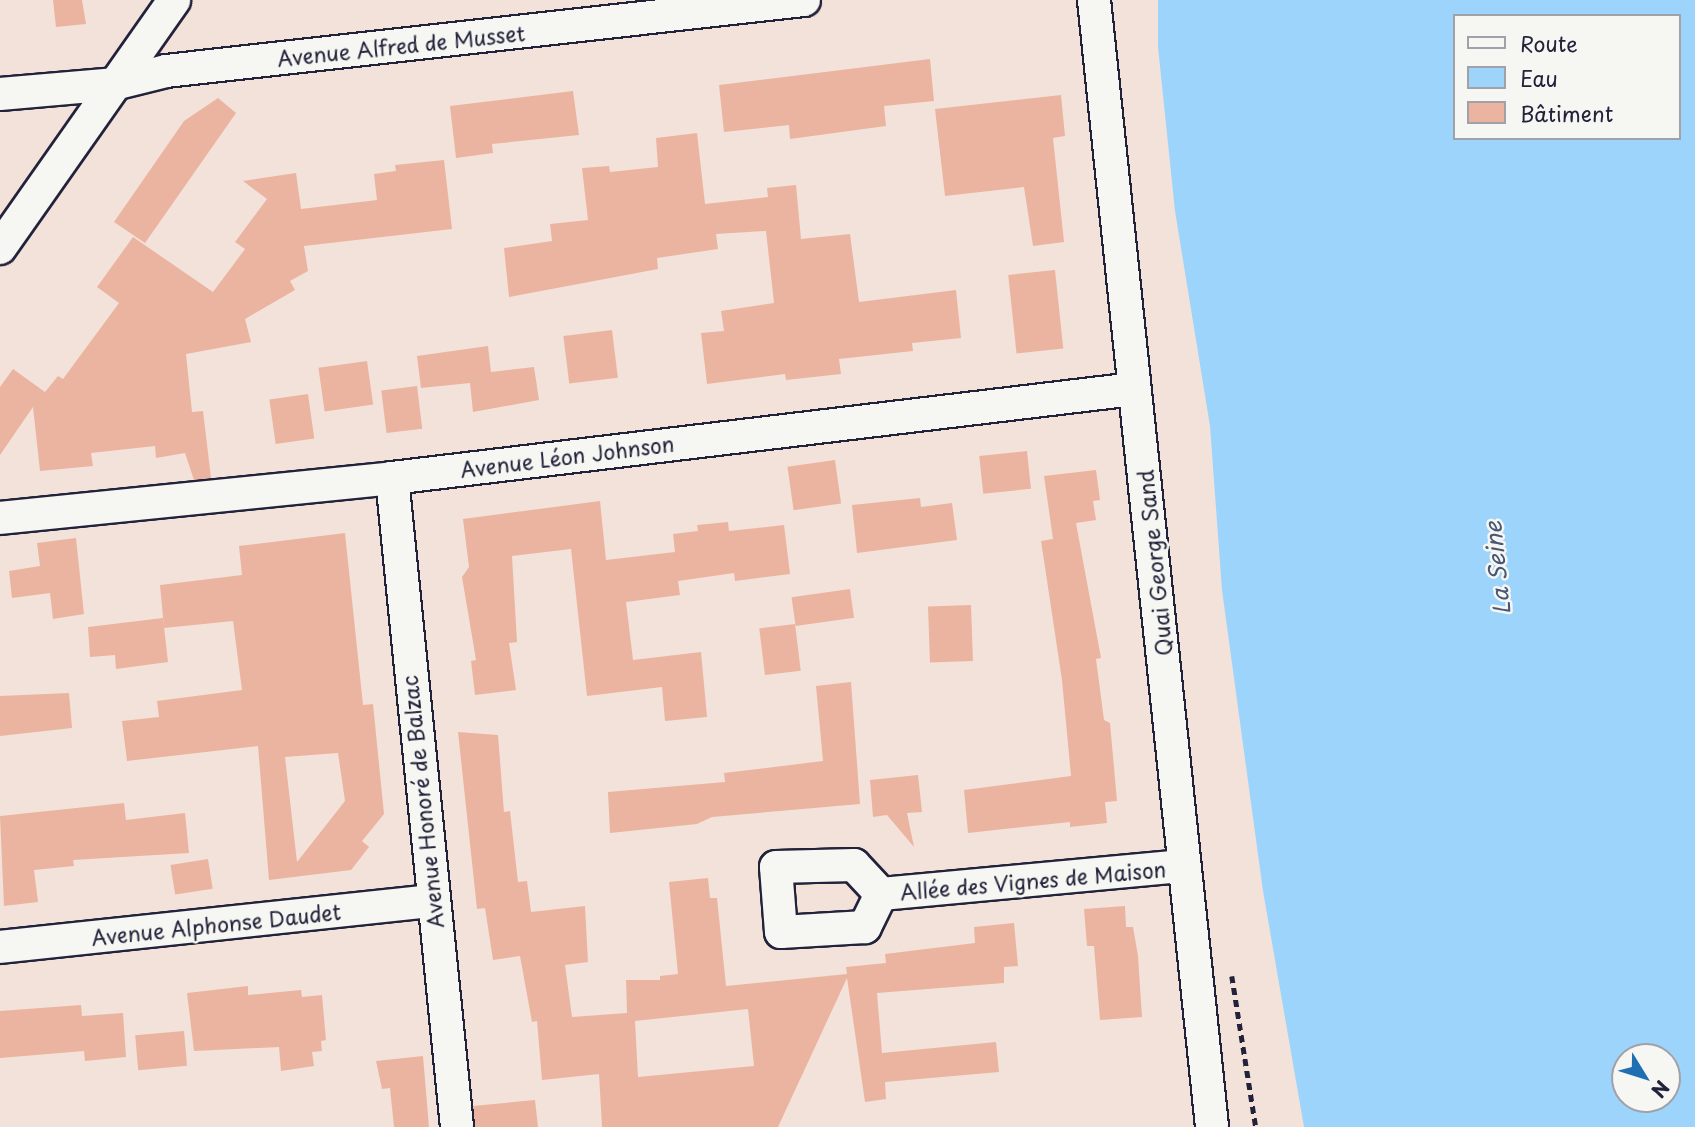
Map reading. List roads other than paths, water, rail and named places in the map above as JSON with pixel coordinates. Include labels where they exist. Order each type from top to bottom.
[{"type":"street","points":[[0,248],[174,0]]},
{"type":"street","name":"Avenue Alfred de Musset","points":[[0,94],[114,84],[166,71],[804,0]]},
{"type":"street","name":"Quai George Sand","points":[[1094,0],[1212,1127]]},
{"type":"street","name":"Avenue Léon Johnson","points":[[0,517],[392,478],[1134,389]]},
{"type":"street","name":"Avenue Honoré de Balzac","points":[[392,478],[431,901],[457,1127]]},
{"type":"street","name":"Allée des Vignes de Maison","points":[[881,894],[1184,866]]},
{"type":"street","name":"Avenue Alphonse Daudet","points":[[0,947],[431,901]]},
{"type":"water","name":"La Seine","points":[[1158,0],[1695,0],[1695,1127],[1304,1127],[1263,891],[1222,590],[1210,426],[1175,211],[1158,47]]}]
